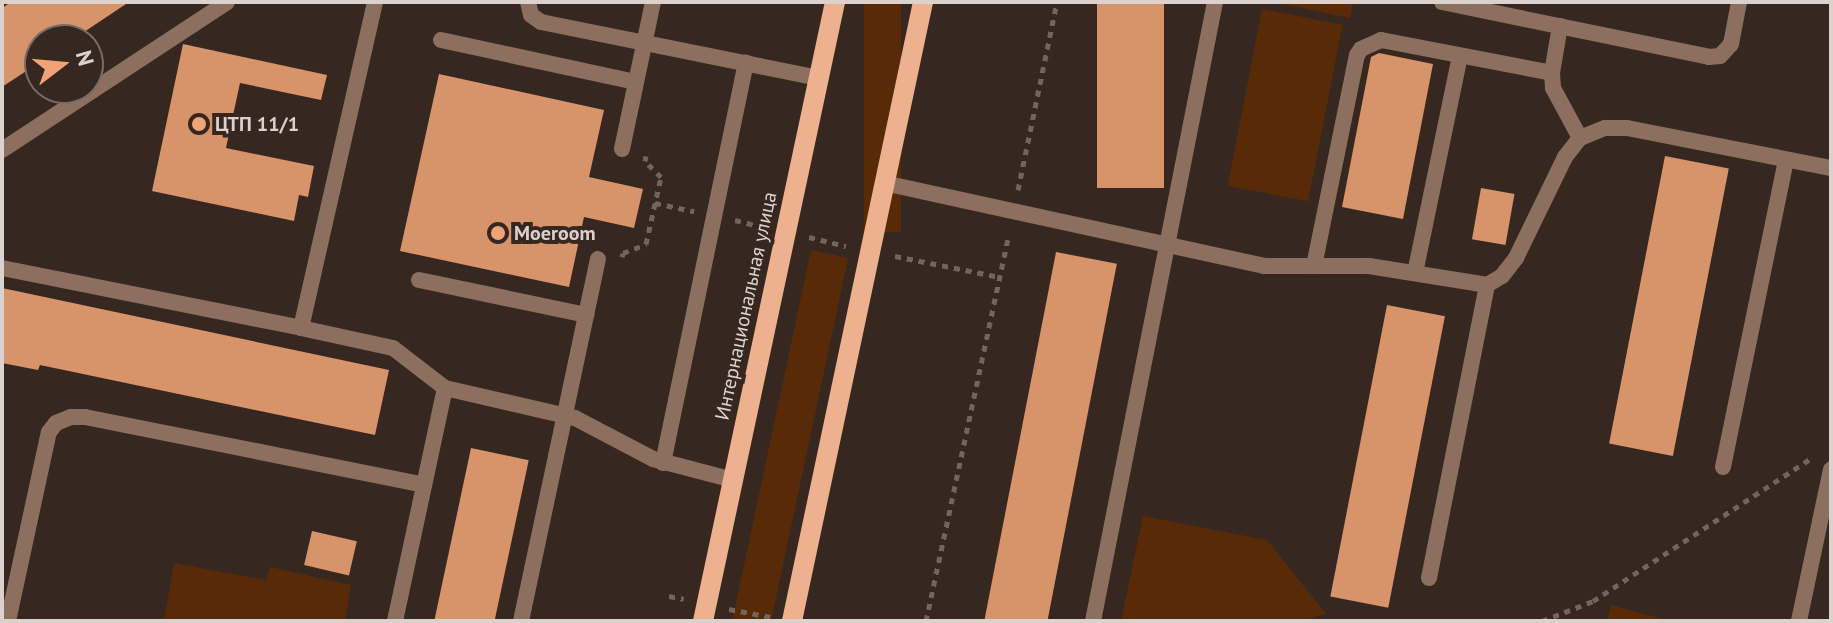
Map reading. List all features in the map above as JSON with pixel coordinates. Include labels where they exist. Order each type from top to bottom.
[{"type":"main road","name":"Интернациональная улица","points":[[703,621],[835,2]]},
{"type":"main road","points":[[792,621],[923,2]]},
{"type":"lane","points":[[2,150],[227,2]]},
{"type":"lane","points":[[301,328],[375,2]]},
{"type":"lane","points":[[528,2],[531,15],[541,22],[819,78]]},
{"type":"lane","points":[[622,149],[653,2]]},
{"type":"lane","points":[[1093,621],[1215,2]]},
{"type":"lane","points":[[1442,2],[1709,57],[1720,56],[1731,44],[1739,2]]},
{"type":"lane","points":[[1560,26],[1552,73],[1558,101],[1580,138]]},
{"type":"lane","points":[[441,40],[636,82]]},
{"type":"lane","points":[[1314,266],[1357,55],[1371,42],[1381,40],[1552,73]]},
{"type":"lane","points":[[1415,273],[1460,56]]},
{"type":"lane","points":[[663,463],[746,63]]},
{"type":"lane","points":[[884,183],[1264,266],[1369,266],[1487,285],[1502,276],[1516,258],[1565,157],[1580,138],[1605,128],[1627,128],[1831,168]]},
{"type":"lane","points":[[1723,467],[1786,160]]},
{"type":"lane","points":[[521,621],[598,259]]},
{"type":"lane","points":[[2,268],[393,348],[445,388],[565,415],[663,463],[733,480]]},
{"type":"lane","points":[[419,280],[586,315]]},
{"type":"lane","points":[[1429,578],[1487,285]]},
{"type":"lane","points":[[395,621],[445,388]]},
{"type":"lane","points":[[8,621],[49,432],[56,423],[71,417],[85,417],[424,485]]},
{"type":"lane","points":[[1799,621],[1831,469]]},
{"type":"path","points":[[926,621],[1057,2]]},
{"type":"path","points":[[655,203],[1000,277]]},
{"type":"path","points":[[1542,621],[1593,601],[1818,454]]},
{"type":"shaded area","points":[[864,2],[901,2],[901,232],[864,232]]},
{"type":"shaded area","points":[[1273,2],[1353,2],[1350,18]]},
{"type":"shaded area","points":[[1262,9],[1342,25],[1308,201],[1228,186]]},
{"type":"shaded area","points":[[811,250],[848,258],[771,621],[732,621]]},
{"type":"shaded area","points":[[1143,516],[1267,540],[1326,614],[1302,621],[1121,621]]},
{"type":"shaded area","points":[[174,563],[266,580],[270,567],[351,585],[345,621],[164,621]]},
{"type":"shaded area","points":[[1611,605],[1670,621],[1607,621]]},
{"type":"building","points":[[11,2],[129,2],[96,24],[24,24],[24,73],[2,87],[2,8]]},
{"type":"building","points":[[1097,2],[1164,2],[1164,188],[1097,188]]},
{"type":"building","name":"ЦТП 11/1","points":[[183,44],[327,75],[321,100],[240,83],[226,148],[314,166],[308,197],[299,195],[294,221],[152,191]]},
{"type":"building","points":[[1379,53],[1433,64],[1403,219],[1342,207],[1371,57]]},
{"type":"building","points":[[439,74],[604,110],[589,177],[643,189],[634,228],[584,217],[569,287],[400,251]]},
{"type":"building","points":[[1665,156],[1729,168],[1673,456],[1609,444]]},
{"type":"building","points":[[1481,188],[1514,194],[1505,245],[1472,239]]},
{"type":"building","points":[[1056,252],[1117,264],[1047,621],[984,621]]},
{"type":"building","points":[[2,288],[389,370],[375,435],[40,365],[38,370],[2,363]]},
{"type":"building","points":[[1387,305],[1445,316],[1388,608],[1330,597]]},
{"type":"building","points":[[471,448],[529,460],[495,621],[434,621]]},
{"type":"building","points":[[312,531],[357,541],[349,575],[304,565]]},
{"type":"place","name":"ЦТП 11/1","points":[[199,124]]},
{"type":"place","name":"Moeroom","points":[[498,233]]}]
